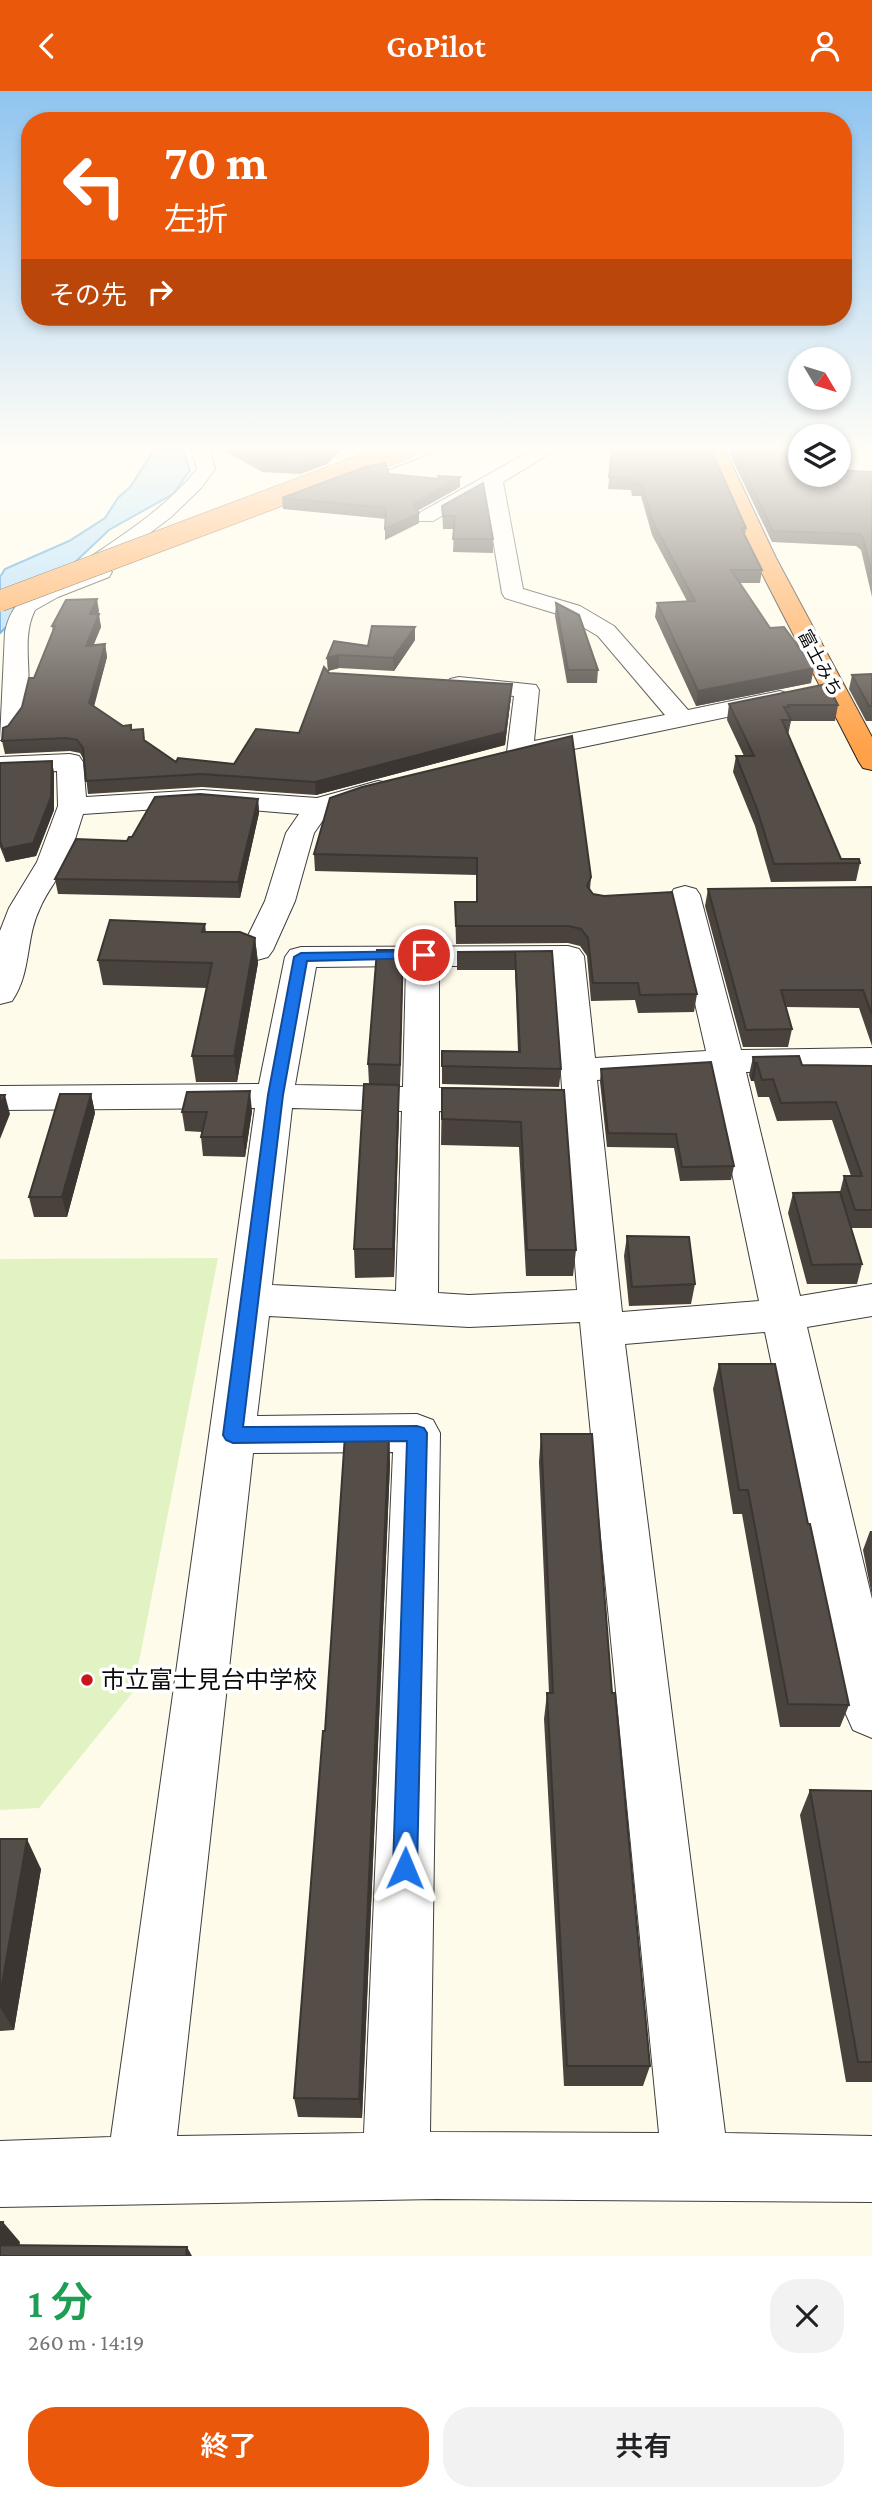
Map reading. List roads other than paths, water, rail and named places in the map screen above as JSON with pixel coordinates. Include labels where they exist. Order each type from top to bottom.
[{"type":"highway","points":[[0,584],[95,549]]},
{"type":"highway","points":[[0,601],[133,549]]},
{"type":"highway","name":"富士みち","points":[[761,549],[872,762]]},
{"type":"street","points":[[62,588],[114,549]]},
{"type":"street","points":[[0,732],[8,724],[18,672],[18,619],[27,605],[159,549]]},
{"type":"street","points":[[505,549],[513,593],[572,611],[606,631],[682,719]]},
{"type":"street","points":[[432,682],[527,689],[508,756],[833,688]]},
{"type":"street","points":[[0,765],[70,762],[72,806],[52,862],[24,908],[16,931],[11,967],[0,994]]},
{"type":"street","points":[[72,806],[202,798],[318,807],[352,795],[405,782]]},
{"type":"street","points":[[257,950],[280,901],[300,833],[318,807]]},
{"type":"street","points":[[686,896],[726,1062],[872,1712]]},
{"type":"street","points":[[417,1308],[424,955]]},
{"type":"street","points":[[140,2169],[275,1095],[301,957],[424,955],[568,956],[560,1094],[600,1317],[696,2167]]},
{"type":"street","points":[[0,1098],[275,1095],[421,1100],[560,1094],[726,1062],[872,1059]]},
{"type":"street","points":[[250,1299],[600,1317],[781,1315],[872,1300]]},
{"type":"street","points":[[233,1435],[417,1433],[396,2168]]},
{"type":"street","points":[[0,2173],[140,2169],[872,2169]]},
{"type":"water","points":[[51,549],[89,549],[0,633],[0,577],[5,569]]},
{"type":"place","name":"市立富士見台中学校","points":[[87,1680]]}]
